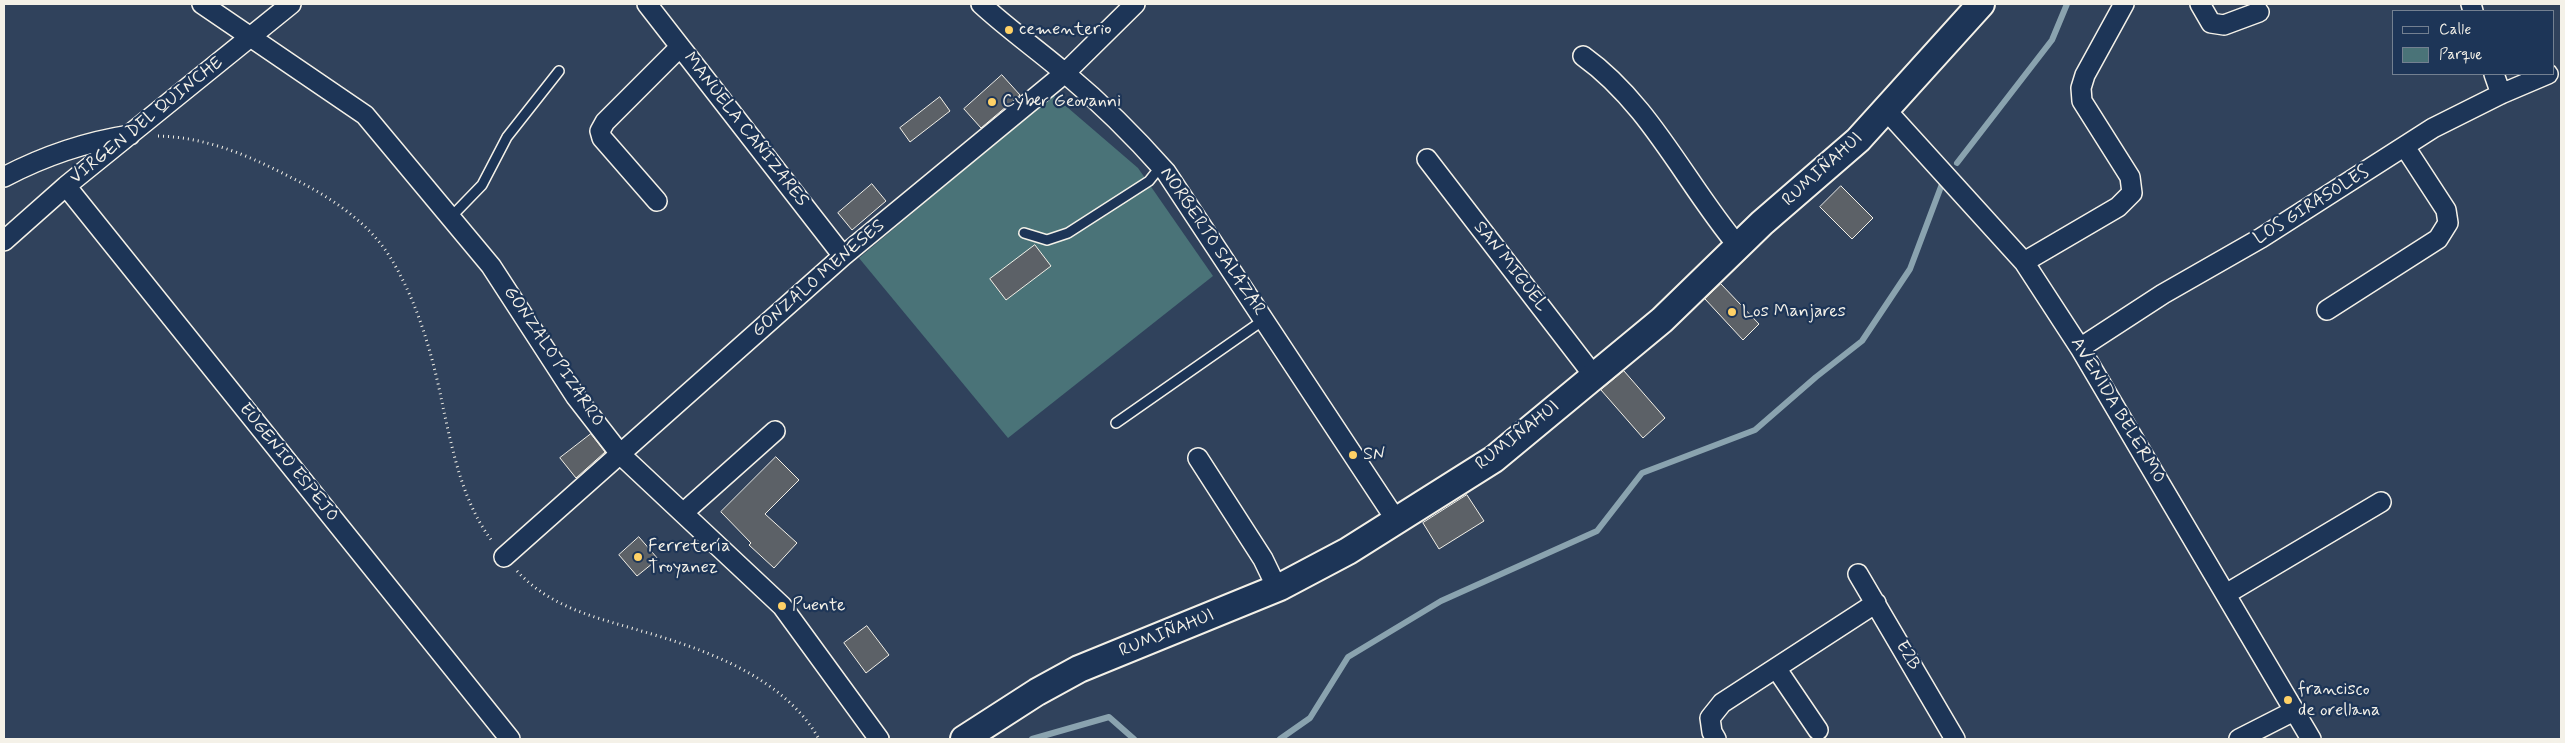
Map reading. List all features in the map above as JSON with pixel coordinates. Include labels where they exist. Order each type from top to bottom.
[{"type":"street","name":"GONZALO PIZARRO","points":[[202,4],[365,115],[491,266],[576,397],[621,454],[782,606],[879,739]]},
{"type":"street","name":"VIRGEN DEL QUINCHE","points":[[4,241],[66,186],[292,4]]},
{"type":"street","name":"MANUELA CAÑIZARES","points":[[647,4],[843,256]]},
{"type":"street","name":"NORBERTO SALAZAR","points":[[981,4],[1009,30],[1065,73],[1124,125],[1161,166],[1265,319],[1396,520]]},
{"type":"street","name":"GONZALO MENESES","points":[[504,557],[843,256],[1065,73],[1135,4]]},
{"type":"street","name":"RUMIÑAHUI","points":[[964,739],[1037,692],[1079,669],[1277,588],[1348,551],[1494,458],[1662,320],[1738,246],[1858,140],[1981,4]]},
{"type":"street","points":[[2024,262],[2118,207],[2132,193],[2130,177],[2082,101],[2081,88],[2085,75],[2124,4]]},
{"type":"street","points":[[2200,4],[2211,23],[2217,24],[2224,24],[2259,12]]},
{"type":"street","points":[[657,201],[602,138],[600,131],[604,122],[680,47]]},
{"type":"street","points":[[1583,56],[1597,66],[1627,96],[1716,220],[1738,246]]},
{"type":"street","points":[[2494,75],[2501,94]]},
{"type":"street","name":"LOS GIRASOLES","points":[[2080,348],[2163,294],[2261,238],[2433,128],[2501,94],[2546,75]]},
{"type":"street","name":"AVENIDA BELERMO","points":[[1886,110],[2024,262],[2080,348],[2312,739]]},
{"type":"street","points":[[4,177],[25,166],[75,146],[130,135]]},
{"type":"street","points":[[2327,310],[2438,239],[2448,223],[2446,210],[2405,146]]},
{"type":"street","name":"SAN MIGUEL","points":[[1427,159],[1594,376]]},
{"type":"street","name":"EUGENIO ESPEJO","points":[[66,186],[510,739]]},
{"type":"street","points":[[683,513],[776,430]]},
{"type":"street","points":[[1198,458],[1264,559],[1277,588]]},
{"type":"street","points":[[2226,594],[2381,502]]},
{"type":"street","name":"E2B","points":[[1858,574],[1955,739]]},
{"type":"street","points":[[1716,739],[1712,732],[1710,718],[1722,703],[1876,603]]},
{"type":"street","points":[[1776,668],[1818,730]]},
{"type":"street","points":[[2239,739],[2294,711]]},
{"type":"lane","points":[[451,217],[482,185],[507,136],[559,71]]},
{"type":"lane","points":[[1024,233],[1047,240],[1068,233],[1148,181],[1161,166]]},
{"type":"lane","points":[[1116,423],[1265,319]]},
{"type":"path","points":[[130,135],[169,136],[203,142],[232,150],[263,163],[332,200],[354,217],[393,261],[427,340],[459,474],[473,508],[489,537],[504,557],[542,594],[565,607],[702,651],[769,686],[791,704],[810,724],[819,739]]},
{"type":"green space","points":[[1053,95],[1138,168],[1213,276],[1008,438],[859,258]]},
{"type":"building","name":"Cyber Geovanni","points":[[1002,75],[1020,95],[981,128],[964,109]]},
{"type":"building","points":[[940,97],[950,111],[910,142],[900,128]]},
{"type":"building","points":[[872,184],[886,201],[852,230],[838,213]]},
{"type":"building","points":[[1841,186],[1873,218],[1852,239],[1820,207]]},
{"type":"building","points":[[1035,245],[1051,266],[1006,300],[990,279]]},
{"type":"building","name":"Los Manjares","points":[[1721,284],[1759,324],[1743,340],[1705,299]]},
{"type":"building","points":[[1624,371],[1665,418],[1643,438],[1601,390]]},
{"type":"building","points":[[591,434],[605,452],[576,478],[560,458]]},
{"type":"building","points":[[776,457],[799,480],[765,514],[797,543],[774,568],[749,545],[751,543],[721,512]]},
{"type":"building","points":[[1467,495],[1484,521],[1439,549],[1423,523]]},
{"type":"building","name":"Ferretería Troyanez","points":[[639,537],[658,559],[637,576],[619,555]]},
{"type":"building","points":[[867,626],[889,655],[866,673],[844,643]]},
{"type":"waterway","points":[[1957,163],[2052,40],[2067,4]]},
{"type":"waterway","points":[[1280,739],[1310,718],[1348,657],[1441,601],[1597,531],[1642,473],[1755,430],[1816,377],[1862,341],[1910,269],[1942,184]]},
{"type":"waterway","points":[[1032,739],[1109,717],[1134,739]]},
{"type":"place","name":"cementerio","points":[[1009,30]]},
{"type":"place","name":"Cyber Geovanni","points":[[992,102]]},
{"type":"place","name":"Los Manjares","points":[[1732,312]]},
{"type":"place","name":"SN","points":[[1353,455]]},
{"type":"place","name":"Ferretería Troyanez","points":[[638,557]]},
{"type":"place","name":"Puente","points":[[782,606]]},
{"type":"place","name":"francisco de orellana","points":[[2288,700]]}]
